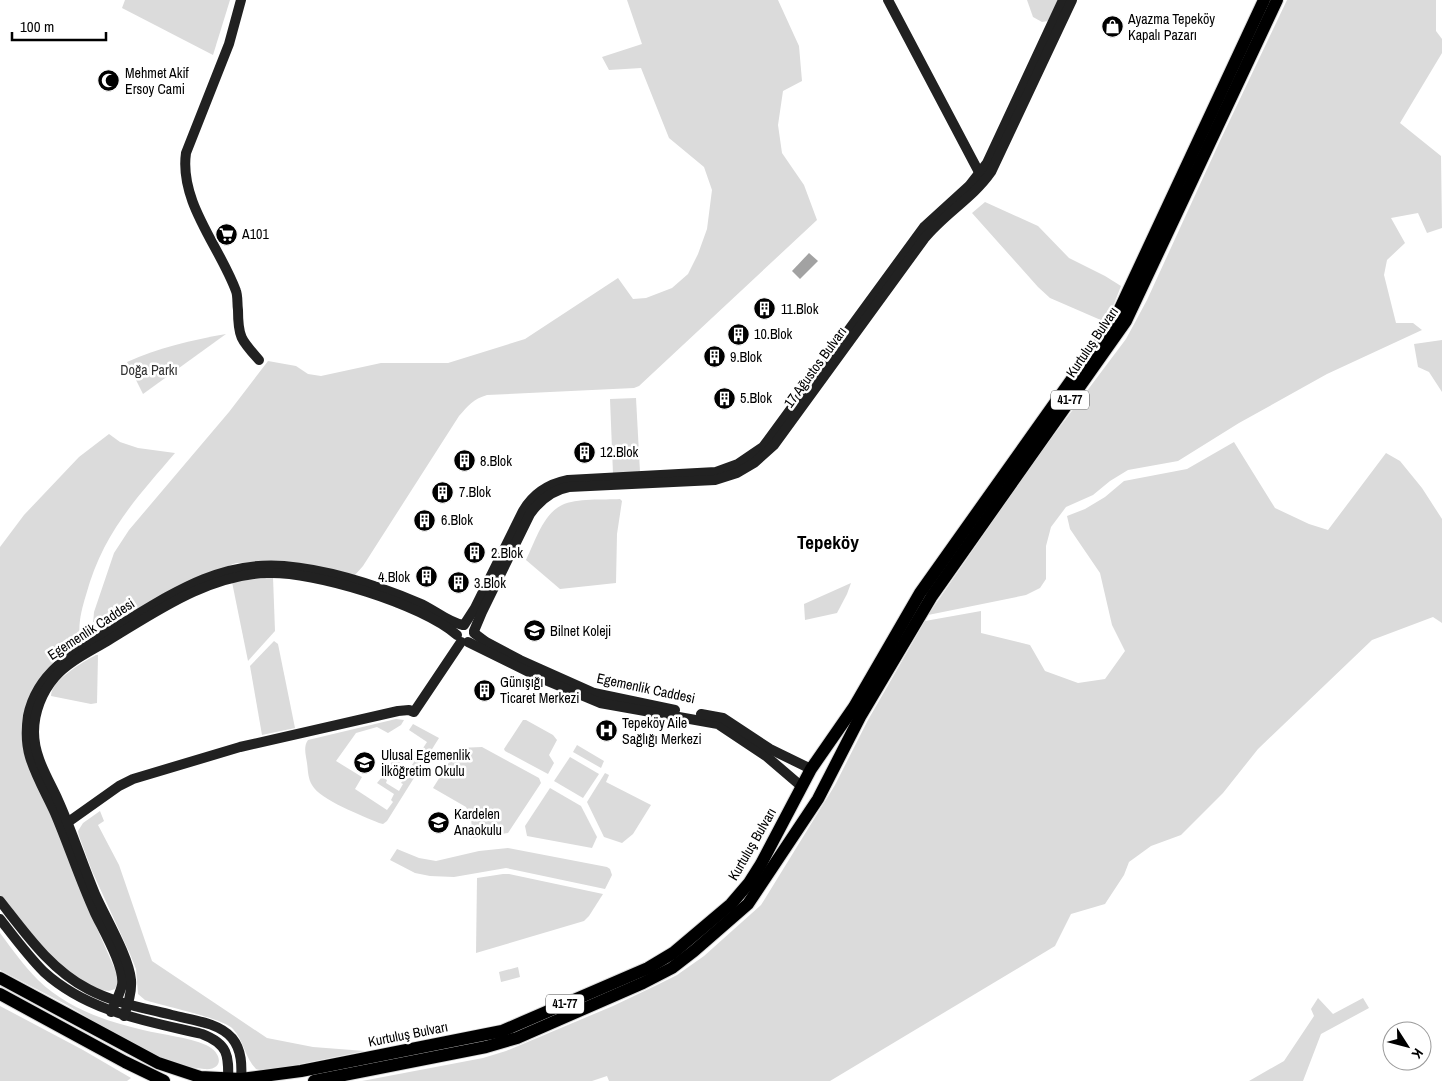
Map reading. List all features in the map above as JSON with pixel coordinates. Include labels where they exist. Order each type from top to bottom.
[{"type":"highway","name":"Kurtuluş Bulvarı","points":[[811,769],[854,707],[920,593],[1116,317],[1264,0]]},
{"type":"highway","name":"Kurtuluş Bulvarı","points":[[829,780],[860,717],[932,596],[1126,321],[1277,0]]},
{"type":"highway","points":[[811,769],[823,772],[829,780],[818,799],[810,798],[806,795],[802,786],[811,769]]},
{"type":"highway","name":"Kurtuluş Bulvarı","points":[[0,978],[158,1063],[180,1072],[200,1077],[234,1080],[301,1071],[488,1035],[526,1021],[661,961],[673,953],[698,933],[740,894],[761,864],[802,786]]},
{"type":"highway","name":"Kurtuluş Bulvarı","points":[[314,1081],[500,1044],[660,976],[682,961],[748,904],[818,799]]},
{"type":"highway","points":[[0,994],[164,1081]]},
{"type":"main road","points":[[241,0],[229,44],[186,153],[184,172],[185,181],[193,201],[237,292],[240,337],[259,360]]},
{"type":"main road","points":[[888,0],[981,178]]},
{"type":"main road","name":"17 Ağustos Bulvarı","points":[[463,625],[475,608],[523,512],[532,499],[545,488],[568,480],[716,472],[738,464],[758,452],[781,424],[924,227],[981,178],[1063,0]]},
{"type":"main road","name":"17 Ağustos Bulvarı","points":[[474,632],[530,514],[541,501],[552,493],[570,487],[715,480],[742,470],[768,452],[930,232],[997,161],[1072,0]]},
{"type":"main road","name":"Egemenlik Caddesi","points":[[124,1016],[131,985],[128,968],[64,824],[35,770],[28,750],[27,723],[33,698],[47,675],[63,660],[170,595],[197,582],[233,569],[258,566],[285,566],[369,584],[423,605],[455,623],[470,626],[486,642],[520,660],[594,693],[610,698],[723,718],[770,749],[811,769]]},
{"type":"main road","name":"Egemenlik Caddesi","points":[[111,1012],[122,986],[121,970],[88,898],[64,824],[41,764],[36,747],[35,722],[41,699],[52,681],[64,669],[174,601],[236,576],[268,573],[288,574],[362,590],[422,614],[462,640],[545,680],[600,703],[718,724],[766,756],[802,786]]},
{"type":"main road","points":[[64,824],[119,786],[133,779],[253,744],[398,711],[407,710],[414,712],[462,640],[459,628],[463,625]]},
{"type":"main road","points":[[462,640],[472,640],[474,632]]},
{"type":"main road","points":[[0,901],[53,964],[88,988],[116,1001],[197,1021],[226,1032],[233,1039],[238,1049],[242,1069],[234,1080]]},
{"type":"main road","points":[[0,919],[31,957],[55,980],[88,1002],[124,1016],[212,1038],[224,1049],[234,1080]]},
{"type":"green space","points":[[125,0],[230,0],[213,55],[122,8]]},
{"type":"green space","points":[[627,0],[778,0],[799,46],[802,81],[783,91],[778,125],[782,153],[804,185],[817,220],[639,386],[634,388],[487,395],[471,403],[459,416],[363,566],[355,575],[264,562],[236,563],[200,577],[98,634],[93,624],[94,612],[114,553],[129,530],[229,412],[268,361],[296,366],[308,374],[321,376],[381,363],[448,363],[525,339],[618,278],[633,299],[646,298],[672,288],[688,274],[707,229],[712,190],[704,167],[669,138],[641,68],[609,70],[602,57],[642,44]]},
{"type":"green space","points":[[1027,0],[1058,0],[1048,21],[1042,22],[1033,17]]},
{"type":"green space","points":[[1287,0],[1436,0],[1436,31],[1442,39],[1442,53],[1400,123],[1441,156],[1442,228],[1427,233],[1418,213],[1391,218],[1405,243],[1387,260],[1384,275],[1396,323],[1413,323],[1422,330],[1327,374],[1239,423],[1178,461],[1128,470],[1110,481],[1093,495],[1066,507],[1051,527],[1046,546],[1046,579],[1040,588],[1026,595],[928,615],[1038,456],[1126,339],[1147,300]]},
{"type":"green space","points":[[985,202],[1038,226],[1069,258],[1121,286],[1114,304],[1103,321],[1050,298],[1038,287],[972,213]]},
{"type":"green space","name":"Doğa Parkı","points":[[226,334],[143,394],[127,362],[175,345]]},
{"type":"green space","points":[[1442,340],[1442,392],[1429,372],[1418,367],[1414,344]]},
{"type":"green space","points":[[636,398],[640,472],[613,474],[610,399]]},
{"type":"green space","points":[[109,434],[120,442],[138,448],[175,453],[122,518],[101,553],[93,573],[80,620],[81,644],[53,663],[29,697],[55,822],[85,901],[117,974],[117,985],[115,989],[109,991],[99,990],[76,978],[43,950],[0,896],[0,547],[24,515],[79,457]]},
{"type":"green space","points":[[1234,442],[1275,508],[1309,524],[1328,530],[1386,453],[1400,461],[1422,488],[1442,519],[1442,623],[1433,617],[1372,640],[1258,749],[1223,793],[1181,835],[1151,846],[1129,862],[1124,875],[1105,904],[1071,914],[1055,946],[830,1081],[609,1081],[607,1076],[592,1081],[362,1081],[483,1058],[506,1051],[613,1006],[657,985],[677,975],[704,956],[761,905],[835,785],[868,720],[925,621],[981,611],[981,633],[1030,645],[1045,671],[1078,683],[1105,679],[1125,651],[1112,625],[1100,573],[1070,529],[1067,516],[1085,509],[1105,497],[1124,481],[1187,469]]},
{"type":"green space","points":[[620,499],[622,501],[617,534],[616,583],[560,589],[526,560],[540,529],[555,509],[575,501]]},
{"type":"green space","points":[[273,577],[275,631],[248,661],[232,582]]},
{"type":"green space","points":[[851,583],[837,613],[805,620],[804,604]]},
{"type":"green space","points":[[274,641],[278,644],[295,728],[262,735],[250,666]]},
{"type":"green space","points":[[98,655],[97,703],[91,704],[51,696],[52,690],[62,678]]},
{"type":"green space","points":[[396,719],[404,720],[401,725],[388,733],[377,727],[356,733],[336,761],[362,777],[355,789],[387,810],[393,802],[391,800],[394,794],[377,783],[382,777],[387,780],[386,783],[399,791],[405,777],[388,767],[394,758],[400,762],[398,765],[410,772],[414,766],[412,765],[427,742],[409,730],[413,724],[439,738],[387,821],[383,824],[379,823],[332,802],[317,791],[311,783],[308,774],[305,751],[308,740]]},
{"type":"green space","points":[[523,720],[553,735],[557,740],[549,755],[554,763],[548,774],[504,749]]},
{"type":"green space","points":[[577,745],[604,761],[601,768],[573,752]]},
{"type":"green space","points":[[482,747],[539,778],[541,783],[508,833],[473,838],[471,819],[466,807],[433,788],[458,748]]},
{"type":"green space","points":[[570,757],[599,774],[583,798],[554,781]]},
{"type":"green space","points":[[605,773],[609,775],[606,782],[651,805],[633,834],[622,843],[604,837],[587,802]]},
{"type":"green space","points":[[550,788],[581,806],[597,837],[592,848],[527,836],[525,826]]},
{"type":"green space","points":[[100,811],[104,821],[98,825],[119,865],[152,961],[267,1038],[313,1047],[365,1051],[286,1067],[256,1069],[249,1060],[237,1034],[227,1025],[206,1017],[145,1000],[138,994],[136,969],[92,871],[79,836],[78,831],[83,823]]},
{"type":"green space","points":[[508,848],[607,867],[612,875],[605,889],[506,868],[454,877],[430,876],[415,873],[390,860],[397,849],[419,858],[436,861],[479,851]]},
{"type":"green space","points":[[503,874],[603,894],[584,921],[476,953],[477,878]]},
{"type":"green space","points":[[0,933],[38,980],[49,990],[74,1006],[101,1018],[206,1045],[218,1056],[218,1064],[211,1069],[204,1069],[168,1061],[116,1035],[67,1005],[0,970]]},
{"type":"green space","points":[[518,967],[520,977],[501,982],[499,972]]},
{"type":"green space","points":[[1318,998],[1333,1014],[1363,998],[1369,1008],[1321,1034],[1303,1081],[1249,1081],[1284,1061],[1314,1016],[1311,1009]]},
{"type":"green space","points":[[0,1006],[131,1078],[127,1081],[0,1081]]},
{"type":"shaded area","points":[[809,253],[818,261],[800,279],[792,271]]},
{"type":"place","name":"Ayazma Tepeköy Kapalı Pazarı","points":[[1112,27]]},
{"type":"place","name":"Mehmet Akif Ersoy Cami","points":[[109,81]]},
{"type":"place","name":"A101","points":[[226,234]]},
{"type":"place","name":"11.Blok","points":[[765,309]]},
{"type":"place","name":"10.Blok","points":[[738,334]]},
{"type":"place","name":"9.Blok","points":[[714,357]]},
{"type":"place","name":"5.Blok","points":[[724,398]]},
{"type":"place","name":"12.Blok","points":[[584,452]]},
{"type":"place","name":"8.Blok","points":[[464,461]]},
{"type":"place","name":"7.Blok","points":[[443,492]]},
{"type":"place","name":"6.Blok","points":[[425,520]]},
{"type":"place","name":"2.Blok","points":[[475,553]]},
{"type":"place","name":"4.Blok","points":[[426,577]]},
{"type":"place","name":"3.Blok","points":[[458,583]]},
{"type":"place","name":"Bilnet Koleji","points":[[534,631]]},
{"type":"place","name":"Günışığı Ticaret Merkezi","points":[[484,690]]},
{"type":"place","name":"Tepeköy Aile Sağlığı Merkezi","points":[[606,731]]},
{"type":"place","name":"Ulusal Egemenlik İlköğretim Okulu","points":[[365,763]]},
{"type":"place","name":"Kardelen Anaokulu","points":[[438,822]]},
{"type":"district","name":"Tepeköy","points":[[828,542]]}]
